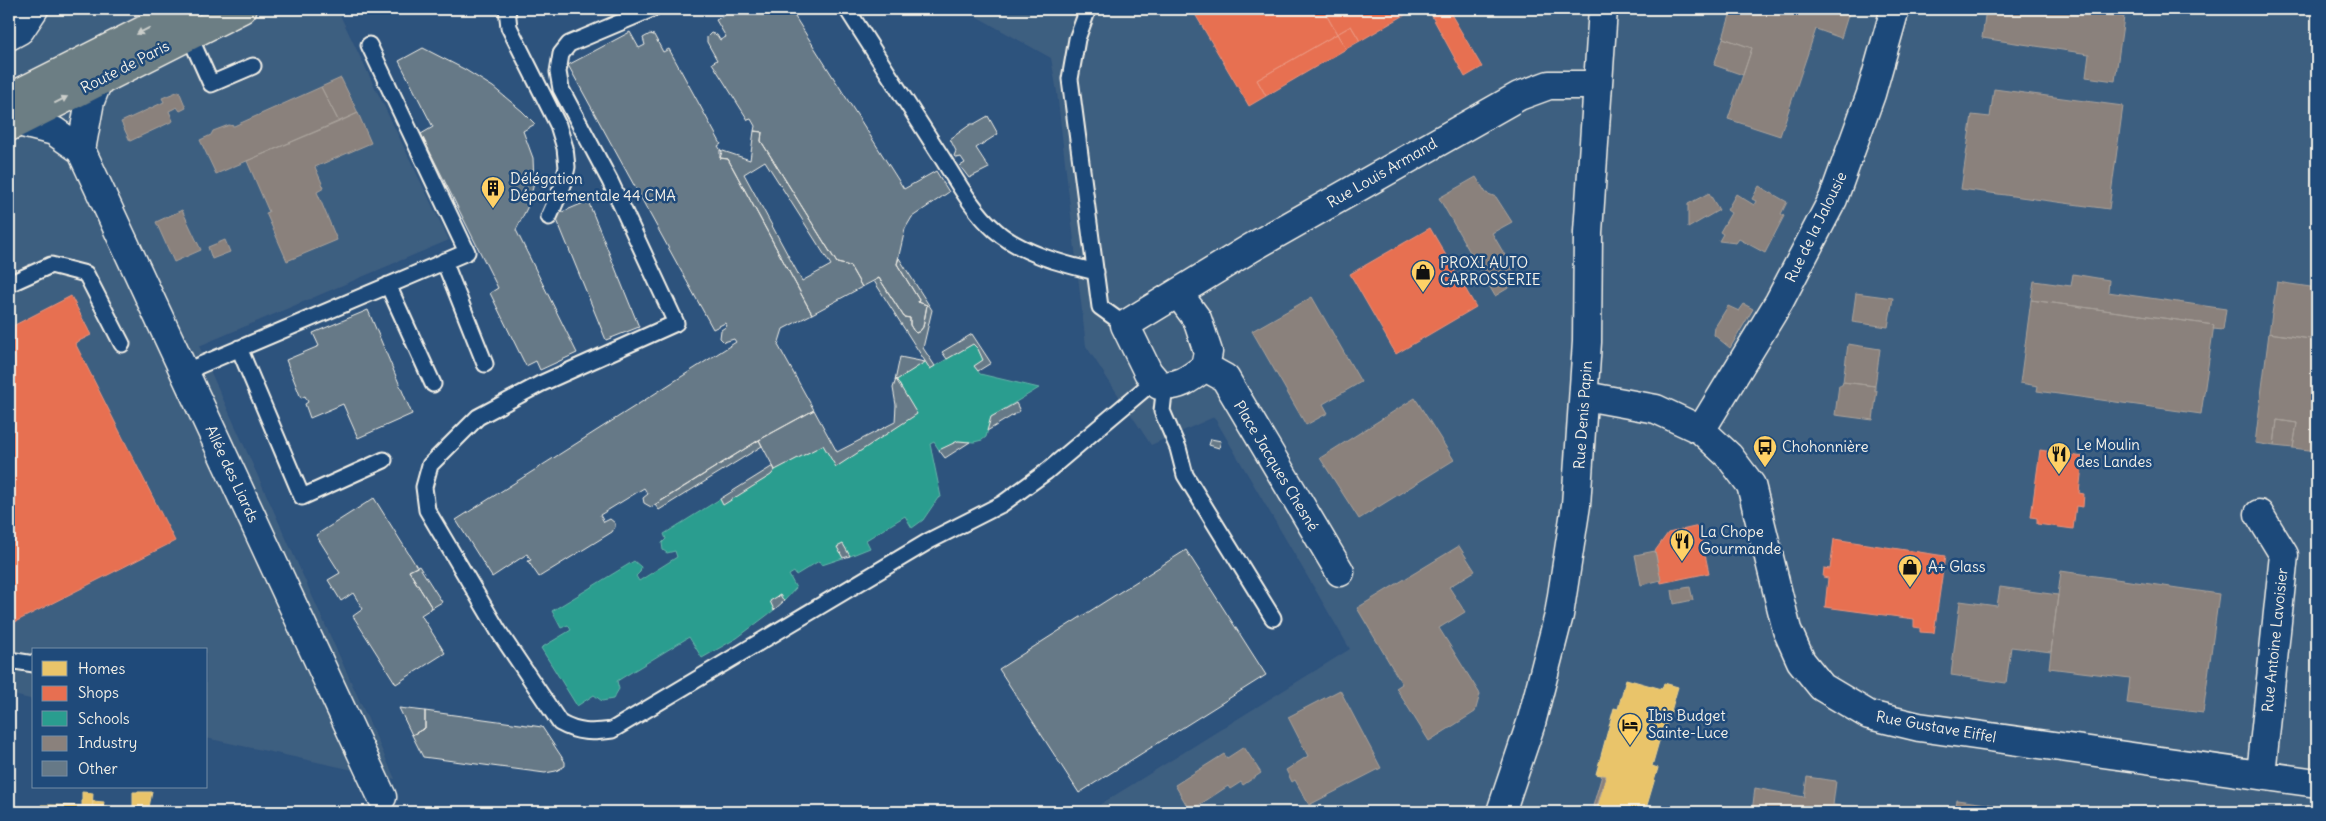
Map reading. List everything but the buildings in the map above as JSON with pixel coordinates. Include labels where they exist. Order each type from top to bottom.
[{"type":"main road","name":"Route de Paris","points":[[12,116],[186,9]]},
{"type":"main road","name":"Route de Paris","points":[[12,116],[98,81],[242,9]]},
{"type":"street","points":[[9,36],[20,30],[34,9]]},
{"type":"street","name":"Rue Denis Papin","points":[[1501,812],[1531,723],[1558,615],[1576,505],[1588,342],[1588,232],[1602,9]]},
{"type":"street","name":"Rue de la Jalousie","points":[[1701,430],[1779,302],[1833,199],[1872,94],[1895,9]]},
{"type":"street","points":[[81,150],[90,101],[98,81]]},
{"type":"street","name":"Rue Louis Armand","points":[[1178,293],[1251,248],[1520,96],[1549,85],[1597,85]]},
{"type":"street","name":"Allée des Liards","points":[[12,116],[54,131],[81,150],[382,797]]},
{"type":"street","points":[[1178,293],[1197,319],[1208,352],[1205,367],[1187,382],[1160,383],[1148,372],[1125,325],[1178,293]]},
{"type":"street","name":"Place Jacques Chesné","points":[[1205,367],[1224,378],[1340,572]]},
{"type":"street","name":"Rue Gustave Eiffel","points":[[1585,396],[1656,409],[1701,430],[1730,456],[1750,485],[1786,630],[1801,661],[1822,687],[1869,715],[1919,727],[2261,774],[2317,784]]},
{"type":"street","name":"Rue Antoine Lavoisier","points":[[2259,514],[2284,554],[2261,774]]},
{"type":"lane","points":[[507,9],[509,27],[558,125],[565,148],[567,167],[563,185],[549,217]]},
{"type":"lane","points":[[652,9],[569,44],[561,54],[558,72],[561,89],[610,181],[676,323],[540,384],[478,417],[430,464],[424,487],[427,510],[499,632],[560,723],[572,730],[589,734],[612,730],[929,541],[1002,504],[1160,383]]},
{"type":"lane","points":[[846,9],[944,161],[981,215],[996,231],[1028,250],[1066,265],[1096,272]]},
{"type":"lane","points":[[1088,9],[1077,39],[1070,79],[1100,307],[1125,325]]},
{"type":"lane","points":[[189,35],[211,84],[252,66]]},
{"type":"lane","points":[[184,372],[466,252],[369,45]]},
{"type":"lane","points":[[444,261],[486,364]]},
{"type":"lane","points":[[9,284],[51,265],[86,274],[122,344]]},
{"type":"lane","points":[[388,285],[433,384]]},
{"type":"lane","points":[[239,348],[302,497],[384,460]]},
{"type":"lane","points":[[1160,383],[1162,411],[1178,448],[1185,474],[1274,618]]},
{"type":"lane","points":[[9,660],[32,664]]},
{"type":"shaded area","points":[[9,9],[337,9],[449,240],[199,346],[395,779],[208,738],[208,648],[32,648],[32,700],[9,694]]},
{"type":"shaded area","points":[[963,9],[2317,9],[2317,812],[1088,812],[1350,649],[1214,417],[1151,445],[1086,346],[1057,92],[1051,58]]},
{"type":"place","name":"Délégation Départementale 44 CMA","points":[[493,209]]},
{"type":"place","name":"PROXI AUTO CARROSSERIE","points":[[1423,293]]},
{"type":"place","name":"Chohonnière","points":[[1765,468]]},
{"type":"place","name":"Le Moulin des Landes","points":[[2059,475]]},
{"type":"place","name":"La Chope Gourmande","points":[[1682,562]]},
{"type":"place","name":"A+ Glass","points":[[1910,588]]},
{"type":"place","name":"Ibis Budget Sainte-Luce","points":[[1630,746]]}]
